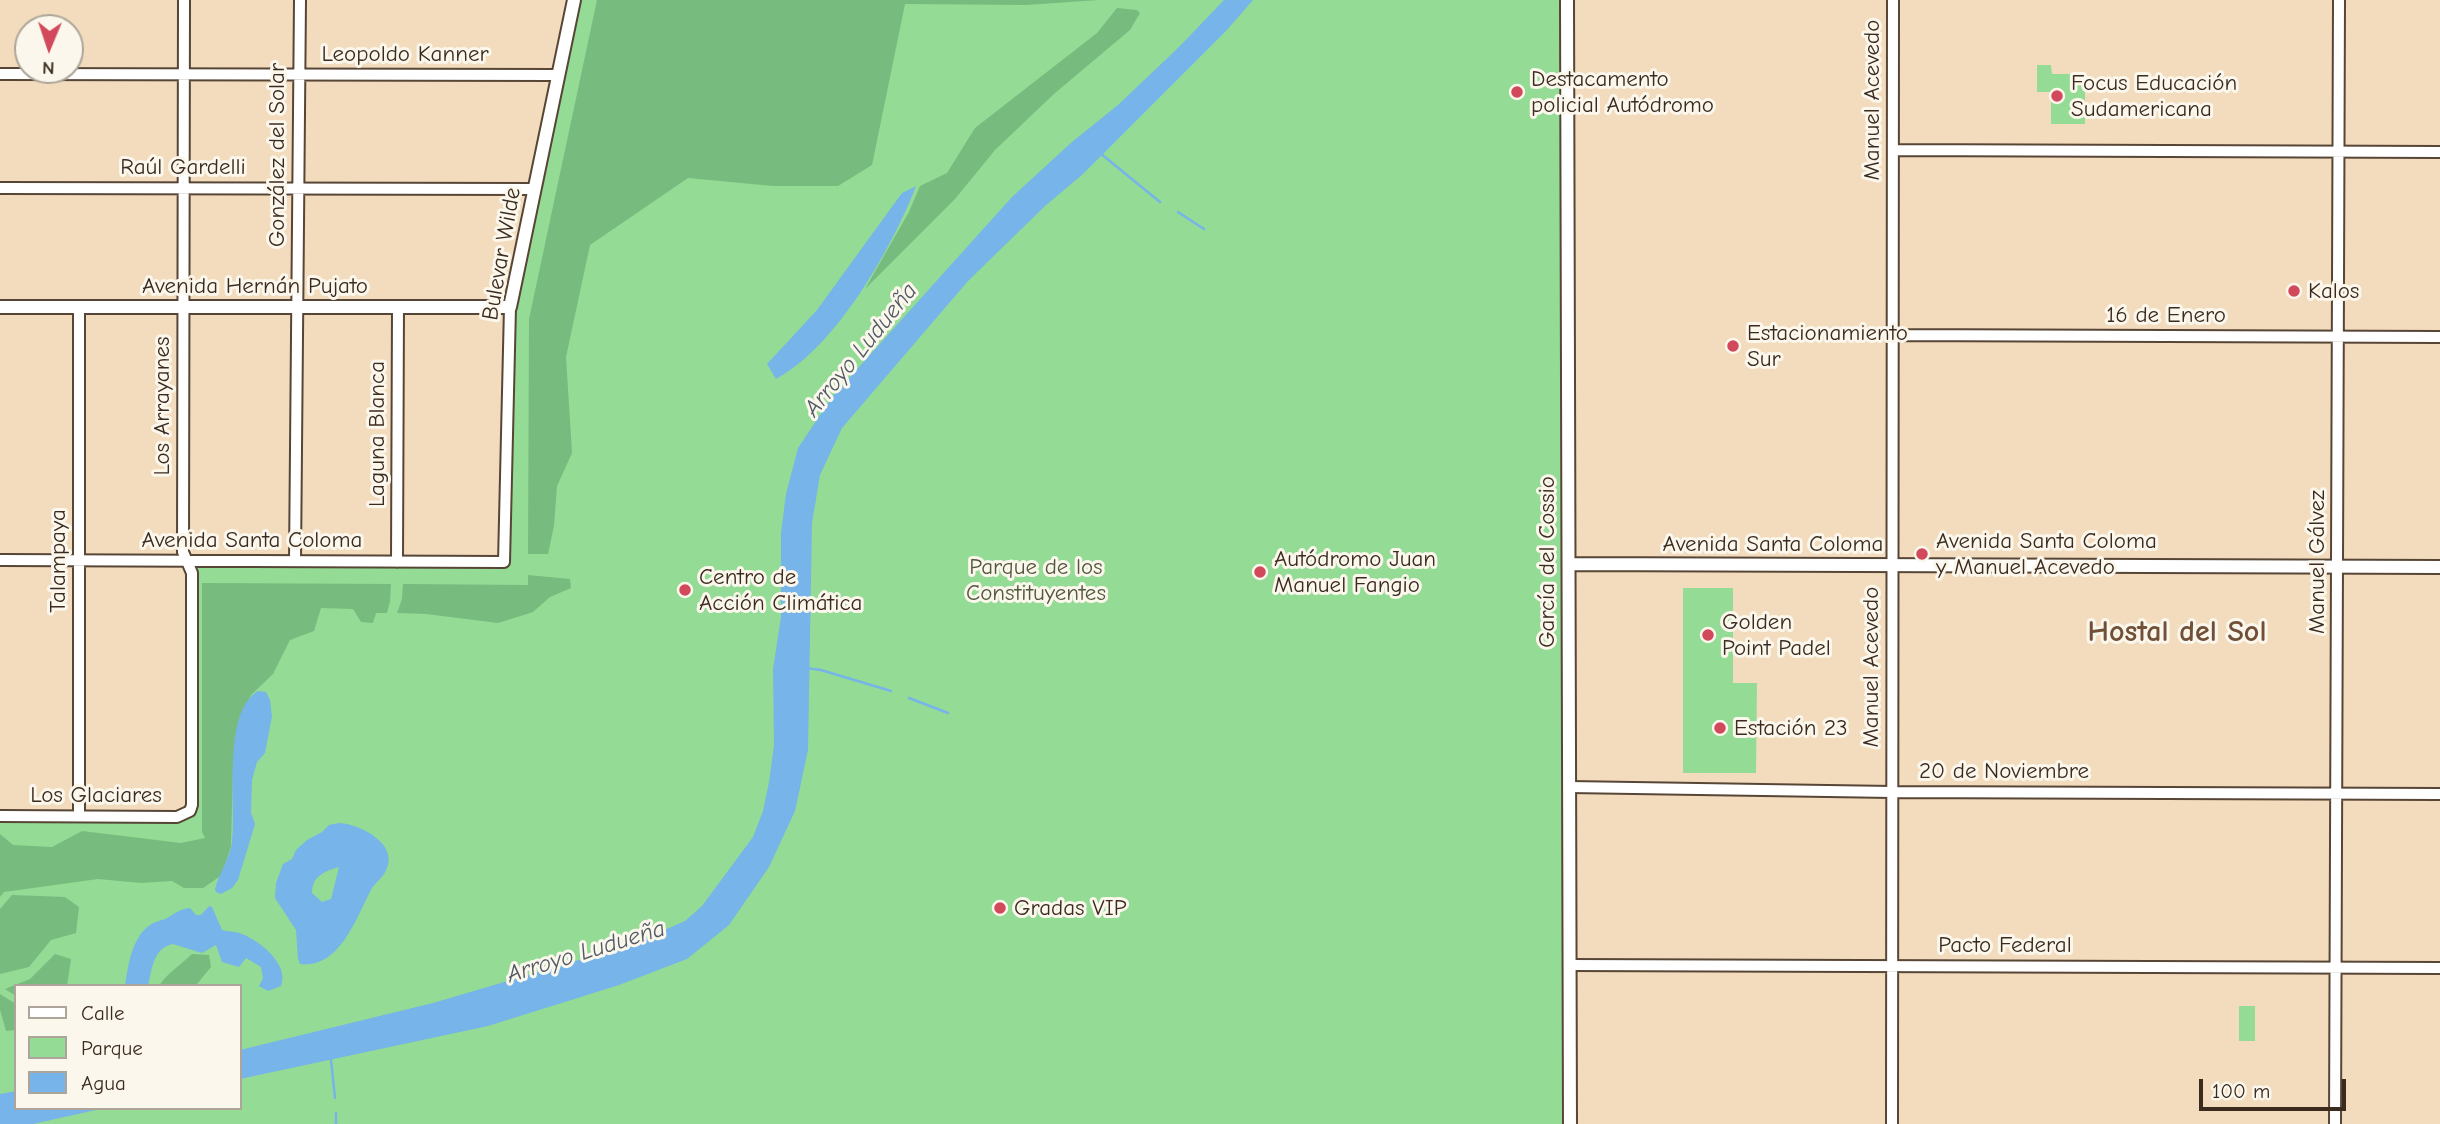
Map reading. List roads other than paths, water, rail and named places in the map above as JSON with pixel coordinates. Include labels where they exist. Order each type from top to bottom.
[{"type":"street","name":"Los Arrayanes","points":[[184,0],[183,552],[192,573],[190,811]]},
{"type":"street","name":"González del Solar","points":[[295,561],[300,0]]},
{"type":"street","name":"Bulevar Wilde","points":[[504,562],[510,307],[574,0]]},
{"type":"street","name":"García del Cossio","points":[[1567,0],[1570,1124]]},
{"type":"street","name":"Manuel Acevedo","points":[[1892,1124],[1893,0]]},
{"type":"street","name":"Manuel Gálvez","points":[[2335,1124],[2339,0]]},
{"type":"street","name":"Leopoldo Kanner","points":[[0,74],[558,75]]},
{"type":"street","points":[[1893,150],[2440,152]]},
{"type":"street","name":"Raúl Gardelli","points":[[0,188],[535,189]]},
{"type":"street","name":"Talampaya","points":[[79,306],[79,816]]},
{"type":"street","name":"Avenida Hernán Pujato","points":[[0,307],[510,307]]},
{"type":"street","name":"Laguna Blanca","points":[[397,562],[398,307]]},
{"type":"street","name":"16 de Enero","points":[[1893,335],[2440,337]]},
{"type":"street","name":"Avenida Santa Coloma","points":[[0,561],[504,562]]},
{"type":"street","name":"Avenida Santa Coloma","points":[[1569,564],[2440,567]]},
{"type":"street","name":"20 de Noviembre","points":[[1569,787],[1892,792],[2440,794]]},
{"type":"street","name":"Los Glaciares","points":[[0,816],[177,817],[190,811]]},
{"type":"street","name":"Pacto Federal","points":[[1569,965],[2440,968]]},
{"type":"water","name":"Arroyo Ludueña","points":[[1224,0],[1253,0],[1226,31],[1083,174],[1045,206],[968,281],[842,428],[820,475],[812,523],[808,750],[795,811],[769,867],[729,925],[687,959],[619,985],[488,1026],[242,1079],[242,1050],[433,1003],[606,952],[685,921],[702,906],[753,837],[763,811],[774,745],[773,669],[781,617],[781,533],[786,494],[798,448],[832,397],[1012,197],[1072,142],[1118,105]]},
{"type":"water","points":[[916,186],[893,238],[841,320],[799,364],[776,379],[767,364],[817,310],[902,193]]},
{"type":"water","points":[[258,691],[266,692],[272,716],[265,753],[257,762],[252,780],[251,813],[255,824],[238,880],[232,888],[221,894],[215,889],[232,843],[235,739],[246,702]]},
{"type":"water","points":[[348,824],[368,832],[384,846],[388,854],[388,864],[336,950],[314,963],[300,964],[296,930],[275,898],[276,883],[283,864],[292,859],[296,850],[307,840],[329,825]],"holes":[[[339,867],[331,899],[322,902],[312,893],[314,882],[320,875]]]},
{"type":"water","points":[[209,906],[212,907],[222,930],[247,936],[263,947],[281,969],[281,986],[268,991],[259,986],[263,978],[261,967],[246,958],[239,967],[222,962],[216,945],[202,953],[173,944],[166,946],[157,955],[148,984],[125,984],[135,944],[144,930],[183,909],[190,908],[196,915],[201,915]]},
{"type":"water","points":[[14,1091],[14,1110],[96,1110],[33,1124],[0,1124],[0,1094]]},
{"type":"waterway","points":[[1100,153],[1160,202]]},
{"type":"waterway","points":[[1178,212],[1204,229]]},
{"type":"waterway","points":[[806,668],[891,691]]},
{"type":"waterway","points":[[909,698],[948,713]]},
{"type":"waterway","points":[[331,1060],[335,1098]]},
{"type":"waterway","points":[[336,1113],[336,1124]]},
{"type":"place","name":"Destacamento policial Autódromo","points":[[1517,92]]},
{"type":"place","name":"Focus Educación Sudamericana","points":[[2057,96]]},
{"type":"place","name":"Kalos","points":[[2294,291]]},
{"type":"place","name":"Estacionamiento Sur","points":[[1733,346]]},
{"type":"place","name":"Avenida Santa Coloma y Manuel Acevedo","points":[[1922,554]]},
{"type":"place","name":"Autódromo Juan Manuel Fangio","points":[[1260,572]]},
{"type":"place","name":"Centro de Acción Climática","points":[[685,590]]},
{"type":"place","name":"Golden Point Padel","points":[[1708,635]]},
{"type":"place","name":"Estación 23","points":[[1720,728]]},
{"type":"place","name":"Gradas VIP","points":[[1000,908]]},
{"type":"district","name":"Hostal del Sol","points":[[2177,633]]},
{"type":"park label","name":"Parque de los Constituyentes","points":[[1036,580]]}]
